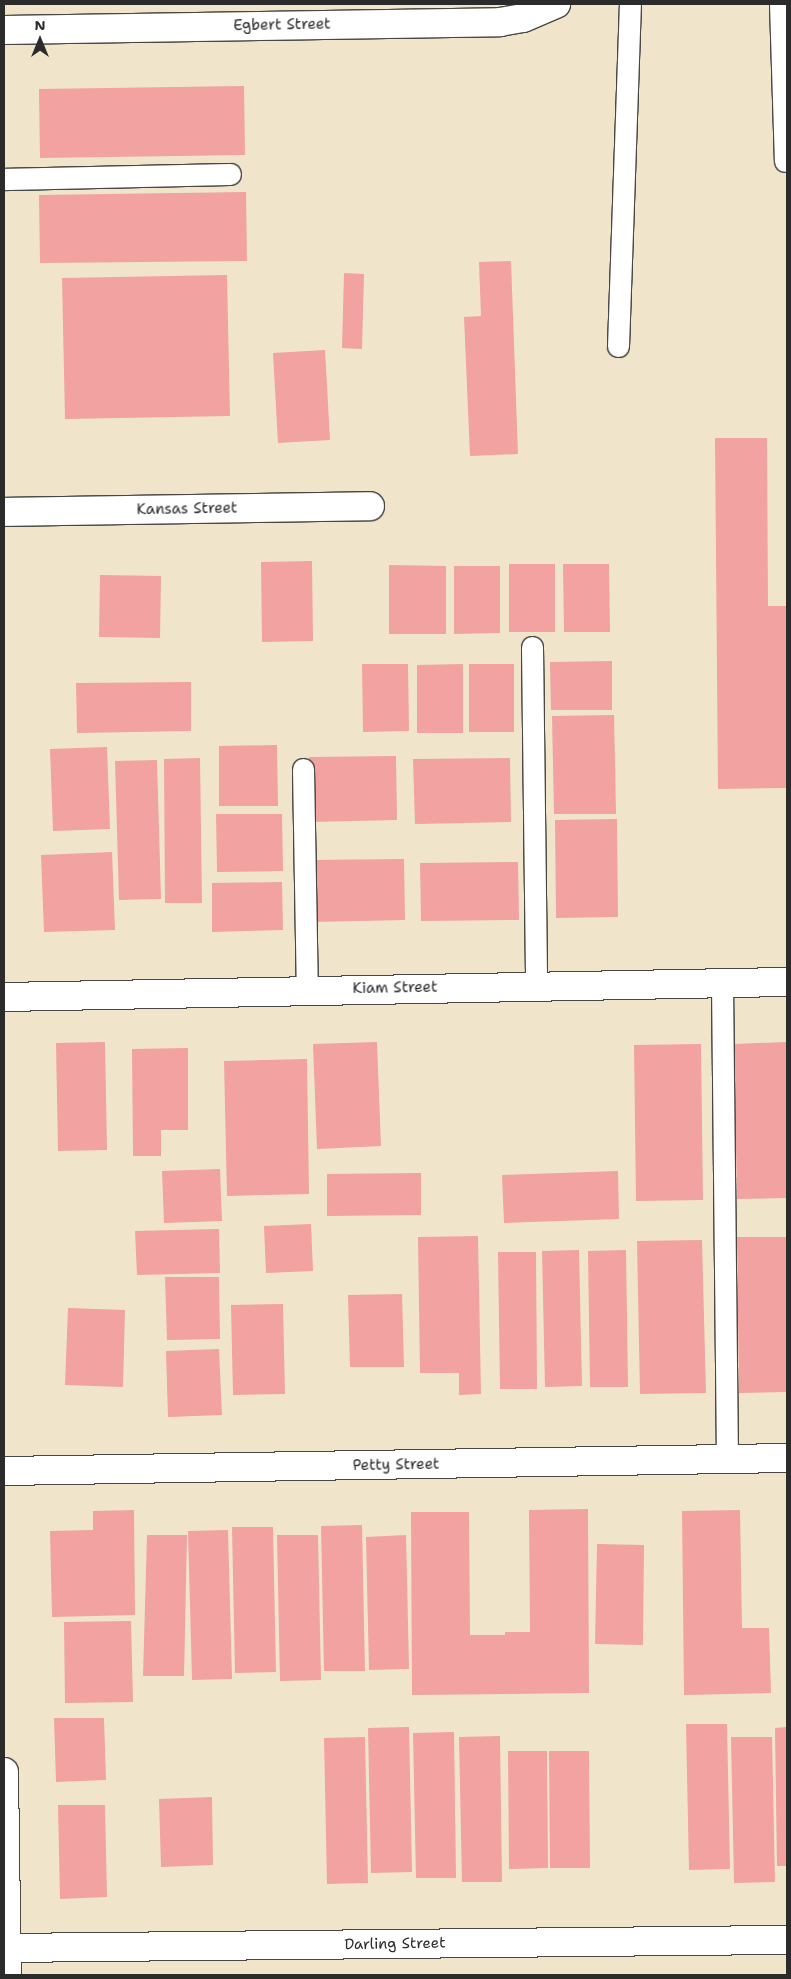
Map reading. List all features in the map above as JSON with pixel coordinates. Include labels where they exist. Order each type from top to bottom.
[{"type":"street","name":"Egbert Street","points":[[4,30],[500,22],[523,18],[556,4]]},
{"type":"street","name":"Kansas Street","points":[[4,512],[370,506]]},
{"type":"street","name":"Kiam Street","points":[[4,997],[306,989],[787,982]]},
{"type":"street","name":"Petty Street","points":[[4,1471],[787,1458]]},
{"type":"street","points":[[4,1772],[5,1948],[7,1975]]},
{"type":"street","name":"Darling Street","points":[[5,1948],[787,1940]]},
{"type":"lane","points":[[618,346],[630,4]]},
{"type":"lane","points":[[780,4],[785,161]]},
{"type":"lane","points":[[4,179],[230,174]]},
{"type":"lane","points":[[532,647],[536,986]]},
{"type":"lane","points":[[303,769],[306,989]]},
{"type":"lane","points":[[722,983],[727,1459]]},
{"type":"building","points":[[244,86],[245,155],[40,158],[39,89]]},
{"type":"building","points":[[246,192],[247,261],[40,263],[39,195]]},
{"type":"building","points":[[511,261],[518,454],[470,456],[464,317],[481,316],[479,262]]},
{"type":"building","points":[[344,273],[364,274],[362,349],[342,348]]},
{"type":"building","points":[[227,275],[230,416],[65,419],[62,278]]},
{"type":"building","points":[[325,350],[330,440],[278,443],[273,353]]},
{"type":"building","points":[[715,438],[767,438],[768,606],[787,606],[787,788],[718,789]]},
{"type":"building","points":[[312,561],[313,641],[262,642],[261,562]]},
{"type":"building","points":[[509,564],[555,564],[555,632],[509,632]]},
{"type":"building","points":[[563,564],[609,564],[610,632],[564,632]]},
{"type":"building","points":[[389,565],[446,566],[446,634],[389,634]]},
{"type":"building","points":[[454,566],[500,566],[500,633],[454,634]]},
{"type":"building","points":[[100,575],[161,576],[160,638],[99,637]]},
{"type":"building","points":[[612,661],[612,710],[551,710],[550,662]]},
{"type":"building","points":[[362,664],[408,664],[409,731],[363,732]]},
{"type":"building","points":[[463,664],[463,733],[417,733],[417,665]]},
{"type":"building","points":[[469,664],[514,664],[514,732],[469,732]]},
{"type":"building","points":[[191,682],[191,731],[77,733],[76,683]]},
{"type":"building","points":[[614,715],[616,814],[554,814],[552,716]]},
{"type":"building","points":[[277,745],[278,806],[219,806],[219,746]]},
{"type":"building","points":[[107,747],[110,829],[53,831],[50,749]]},
{"type":"building","points":[[396,756],[397,820],[310,822],[309,757]]},
{"type":"building","points":[[200,758],[202,903],[165,903],[164,759]]},
{"type":"building","points":[[510,758],[511,822],[415,824],[413,759]]},
{"type":"building","points":[[157,760],[161,899],[119,900],[115,761]]},
{"type":"building","points":[[216,814],[282,814],[283,871],[217,872]]},
{"type":"building","points":[[617,819],[618,917],[556,918],[555,820]]},
{"type":"building","points":[[112,852],[115,930],[44,932],[41,855]]},
{"type":"building","points":[[404,859],[405,920],[312,922],[311,860]]},
{"type":"building","points":[[518,862],[519,920],[421,921],[420,863]]},
{"type":"building","points":[[282,882],[283,930],[212,932],[212,883]]},
{"type":"building","points":[[105,1042],[107,1150],[58,1151],[56,1043]]},
{"type":"building","points":[[377,1042],[381,1146],[317,1149],[313,1044]]},
{"type":"building","points":[[787,1042],[787,1198],[737,1199],[734,1044]]},
{"type":"building","points":[[701,1044],[703,1200],[636,1201],[634,1045]]},
{"type":"building","points":[[188,1048],[188,1130],[161,1130],[161,1156],[133,1156],[132,1049]]},
{"type":"building","points":[[307,1059],[309,1194],[227,1196],[224,1061]]},
{"type":"building","points":[[220,1169],[222,1221],[164,1223],[162,1171]]},
{"type":"building","points":[[618,1171],[619,1219],[504,1223],[502,1175]]},
{"type":"building","points":[[421,1173],[421,1215],[327,1216],[327,1174]]},
{"type":"building","points":[[311,1224],[313,1271],[266,1273],[264,1226]]},
{"type":"building","points":[[219,1229],[220,1273],[137,1275],[135,1231]]},
{"type":"building","points":[[478,1236],[481,1394],[459,1395],[459,1373],[420,1373],[418,1237]]},
{"type":"building","points":[[737,1237],[787,1237],[787,1392],[739,1393]]},
{"type":"building","points":[[702,1240],[706,1393],[640,1394],[637,1241]]},
{"type":"building","points":[[579,1250],[582,1386],[545,1387],[542,1251]]},
{"type":"building","points":[[626,1250],[628,1387],[590,1387],[588,1251]]},
{"type":"building","points":[[498,1252],[536,1252],[537,1389],[500,1389]]},
{"type":"building","points":[[165,1277],[219,1277],[220,1339],[167,1340]]},
{"type":"building","points":[[402,1294],[404,1367],[350,1367],[348,1295]]},
{"type":"building","points":[[283,1304],[285,1394],[233,1395],[231,1305]]},
{"type":"building","points":[[68,1308],[125,1310],[123,1387],[65,1385]]},
{"type":"building","points":[[219,1349],[222,1415],[168,1417],[166,1351]]},
{"type":"building","points":[[588,1509],[589,1693],[412,1695],[411,1512],[469,1512],[470,1635],[505,1635],[505,1632],[530,1632],[529,1510]]},
{"type":"building","points":[[134,1510],[135,1615],[52,1617],[50,1531],[93,1530],[93,1511]]},
{"type":"building","points":[[740,1510],[742,1628],[769,1628],[771,1693],[684,1695],[682,1511]]},
{"type":"building","points":[[362,1525],[365,1671],[324,1671],[321,1526]]},
{"type":"building","points":[[232,1527],[273,1527],[276,1672],[235,1673]]},
{"type":"building","points":[[228,1530],[232,1679],[192,1680],[188,1531]]},
{"type":"building","points":[[147,1535],[187,1535],[184,1676],[143,1676]]},
{"type":"building","points":[[277,1535],[318,1535],[321,1680],[280,1681]]},
{"type":"building","points":[[406,1535],[409,1669],[369,1670],[366,1537]]},
{"type":"building","points":[[597,1544],[644,1545],[643,1645],[595,1644]]},
{"type":"building","points":[[131,1621],[133,1702],[65,1703],[64,1622]]},
{"type":"building","points":[[54,1718],[104,1718],[106,1780],[56,1782]]},
{"type":"building","points":[[686,1724],[727,1724],[730,1869],[689,1870]]},
{"type":"building","points":[[409,1727],[412,1872],[371,1873],[368,1728]]},
{"type":"building","points":[[787,1727],[787,1866],[777,1866],[775,1728]]},
{"type":"building","points":[[454,1732],[456,1878],[416,1878],[413,1733]]},
{"type":"building","points":[[500,1736],[502,1882],[462,1882],[459,1737]]},
{"type":"building","points":[[365,1737],[368,1883],[327,1884],[324,1738]]},
{"type":"building","points":[[731,1737],[772,1737],[775,1882],[734,1883]]},
{"type":"building","points":[[508,1751],[547,1751],[548,1868],[509,1869]]},
{"type":"building","points":[[549,1751],[589,1751],[590,1868],[550,1868]]},
{"type":"building","points":[[212,1797],[213,1865],[161,1867],[159,1799]]},
{"type":"building","points":[[58,1805],[105,1805],[107,1897],[60,1899]]}]
